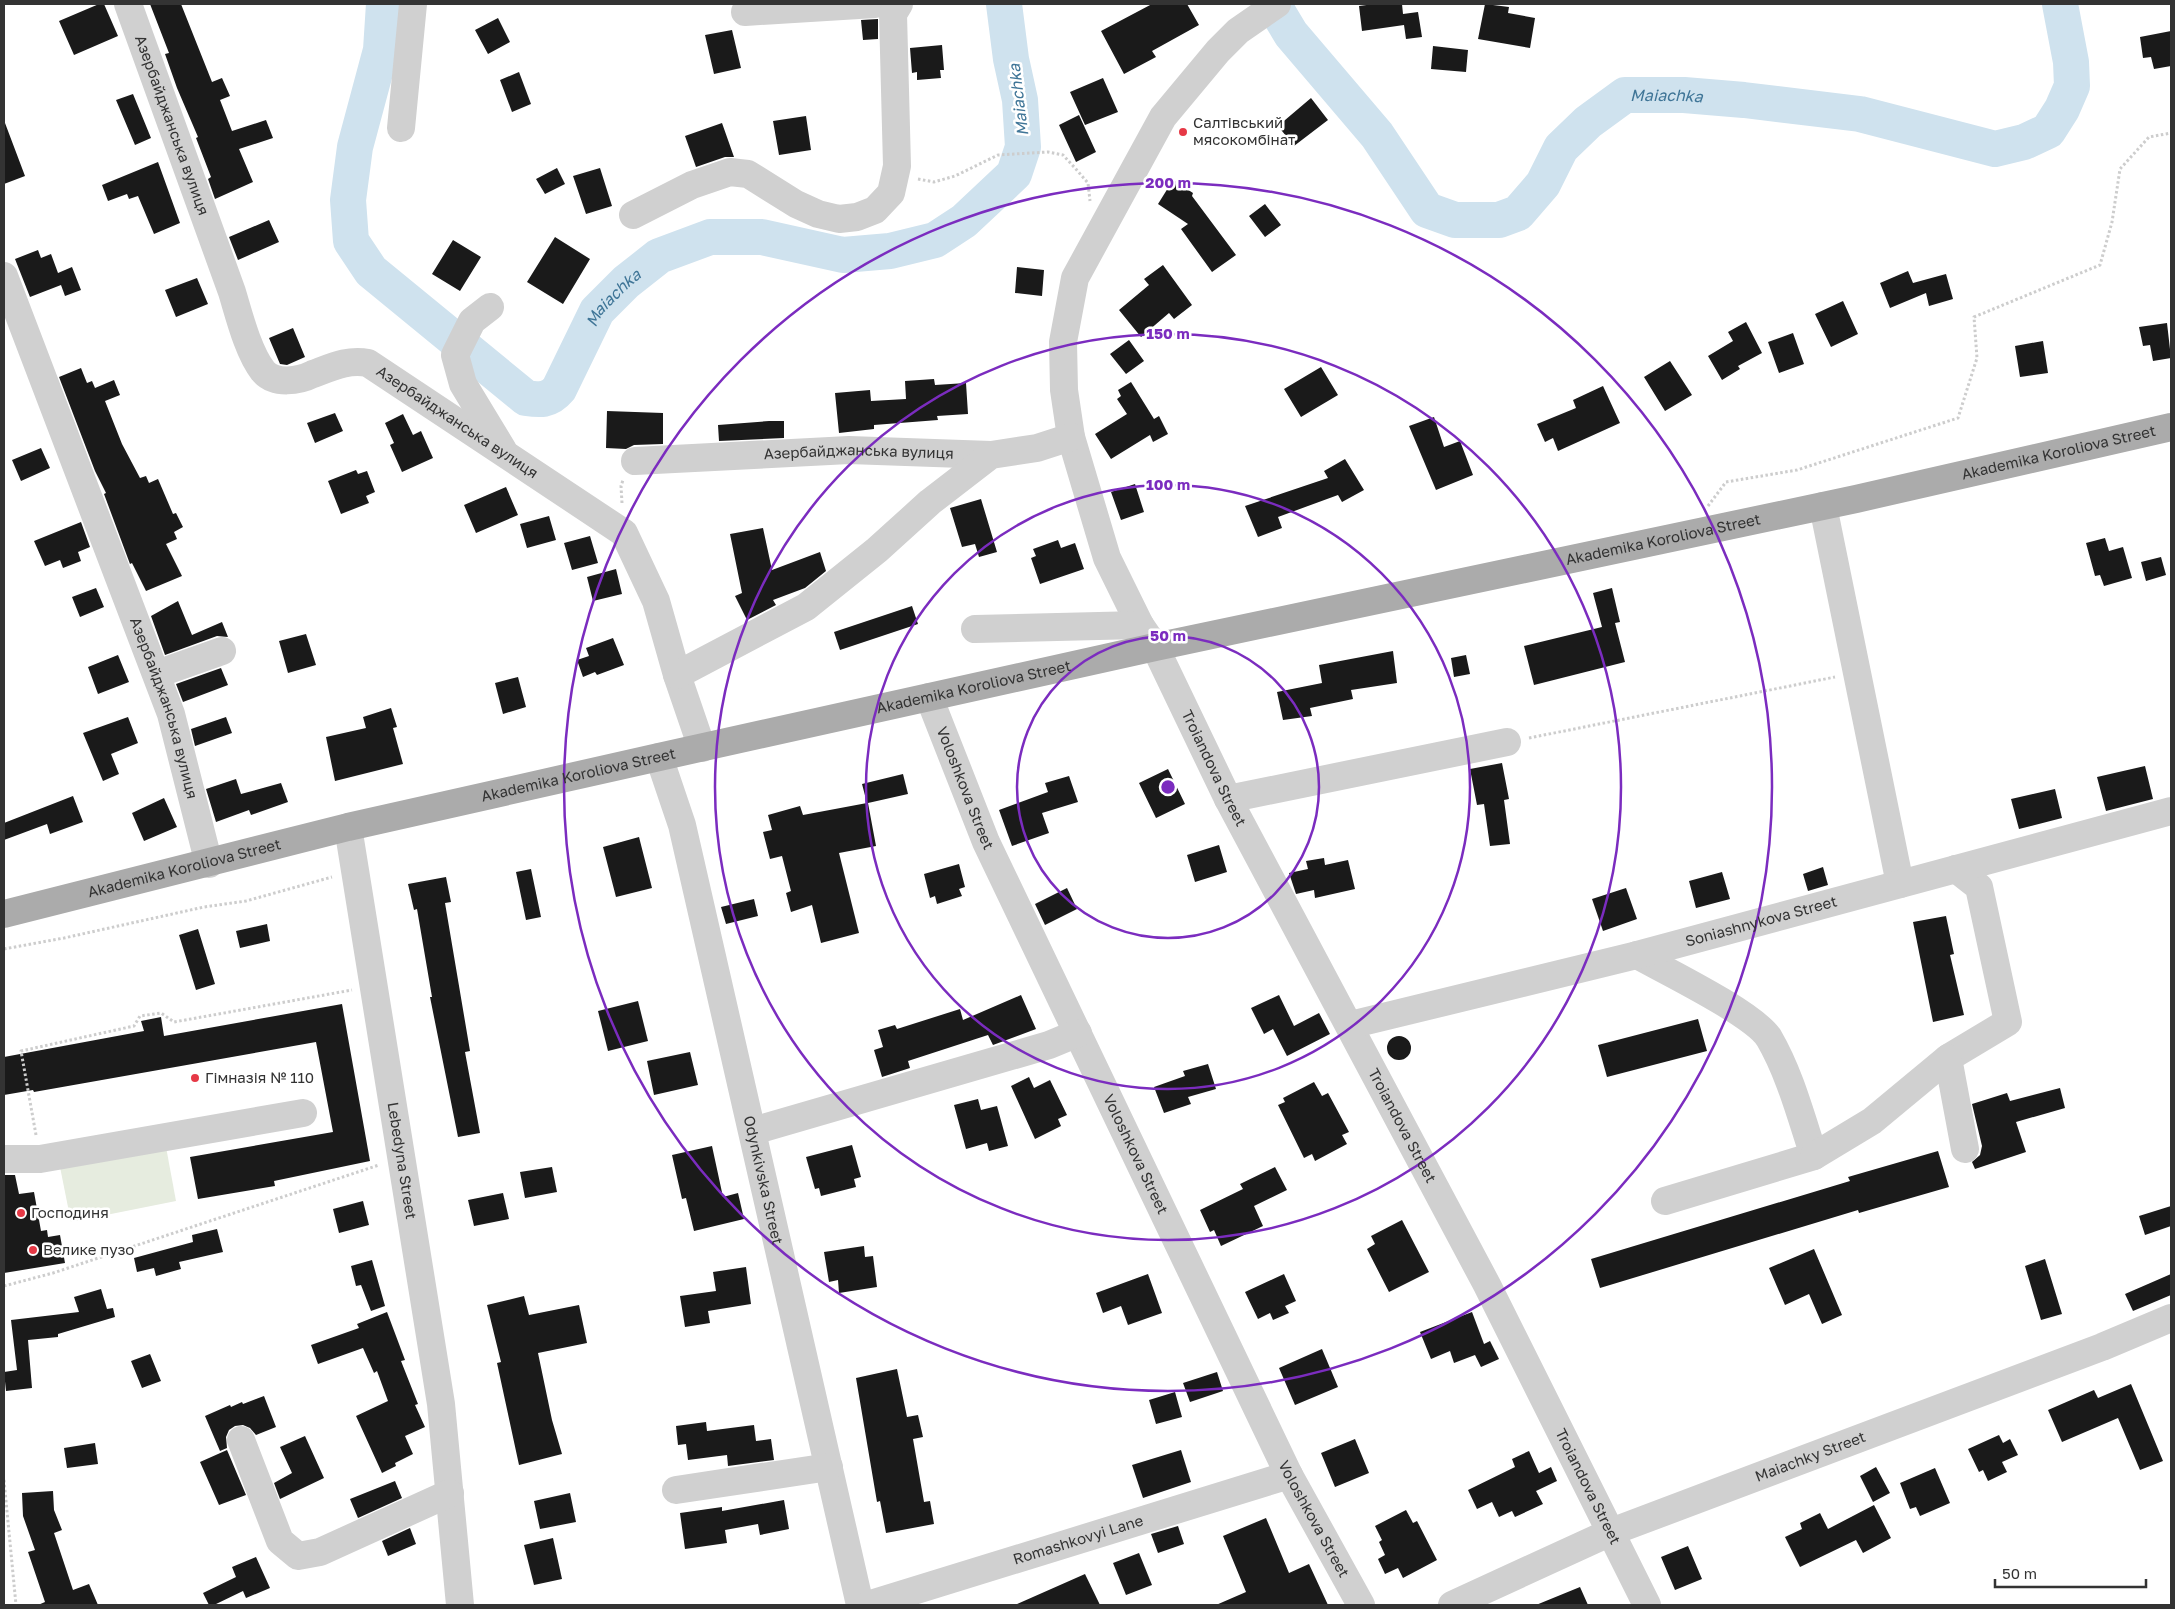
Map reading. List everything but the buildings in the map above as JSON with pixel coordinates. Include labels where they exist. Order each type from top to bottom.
[{"type":"main road","name":"Akademika Koroliova Street","points":[[4,914],[209,864],[348,827],[1155,647],[1823,506],[2171,427]]},
{"type":"street","name":"Азербайджанська вулиця","points":[[128,4],[245,333],[264,371],[275,378],[291,381],[310,376],[338,364],[356,361],[368,363],[624,533]]},
{"type":"street","points":[[401,128],[413,4]]},
{"type":"street","points":[[745,12],[875,4]]},
{"type":"street","points":[[633,215],[692,185],[730,172],[748,174],[796,204],[818,214],[839,219],[857,217],[876,210],[891,193],[897,166],[893,14],[899,4]]},
{"type":"street","points":[[1155,647],[1140,624],[1107,558],[1071,436],[1064,390],[1063,342],[1075,278],[1163,116],[1218,51],[1238,31],[1269,9]]},
{"type":"street","name":"Азербайджанська вулиця","points":[[4,276],[22,330],[171,714],[209,864]]},
{"type":"street","points":[[481,314],[455,355],[463,384],[506,456]]},
{"type":"street","name":"Азербайджанська вулиця","points":[[635,461],[849,450],[991,455],[1038,448],[1071,436]]},
{"type":"street","points":[[677,675],[806,607],[877,550],[930,502],[991,455]]},
{"type":"street","points":[[1823,506],[1900,884]]},
{"type":"street","points":[[624,533],[656,601],[677,675],[702,748]]},
{"type":"street","points":[[974,629],[1140,624]]},
{"type":"street","name":"Troiandova Street","points":[[1155,647],[1228,799],[1487,1285],[1647,1605]]},
{"type":"street","points":[[157,674],[222,651]]},
{"type":"street","name":"Voloshkova Street","points":[[929,697],[986,842],[1289,1475],[1361,1605]]},
{"type":"street","points":[[1228,799],[1506,742]]},
{"type":"street","name":"Odynkivska Street","points":[[660,757],[682,825],[860,1605]]},
{"type":"street","name":"Soniashnykova Street","points":[[1350,1025],[1637,955],[2171,811]]},
{"type":"street","name":"Lebedyna Street","points":[[348,827],[441,1404],[460,1605]]},
{"type":"street","points":[[1665,1201],[1814,1156],[1872,1122],[1948,1058],[2008,1022],[1979,887],[1956,869]]},
{"type":"street","points":[[1637,955],[1743,1015],[1768,1037],[1789,1082],[1814,1156]]},
{"type":"street","points":[[753,1130],[1049,1045],[1078,1033]]},
{"type":"street","points":[[1948,1058],[1965,1149]]},
{"type":"street","points":[[4,1159],[40,1159],[303,1113]]},
{"type":"street","name":"Maiachky Street","points":[[1452,1605],[1610,1532],[2102,1347],[2171,1318]]},
{"type":"street","points":[[241,1440],[280,1541],[298,1556],[320,1552],[450,1493]]},
{"type":"street","points":[[676,1490],[829,1467]]},
{"type":"street","name":"Romashkovyi Lane","points":[[868,1605],[1289,1475]]},
{"type":"path","points":[[1691,534],[1726,482],[1797,470],[1958,418],[1977,358],[1974,317],[2100,265],[2112,222],[2120,169],[2149,137],[2171,133]]},
{"type":"path","points":[[897,166],[911,177],[934,182],[955,176],[998,156],[1034,152],[1063,156],[1088,183],[1088,208]]},
{"type":"path","points":[[624,533],[621,486],[627,470],[635,461]]},
{"type":"path","points":[[1506,742],[1858,672]]},
{"type":"path","points":[[4,949],[246,900],[355,870]]},
{"type":"path","points":[[40,1159],[21,1051],[134,1026],[140,1016],[161,1013],[174,1022],[355,989]]},
{"type":"path","points":[[4,1286],[53,1273],[402,1157]]},
{"type":"path","points":[[4,1480],[16,1605]]},
{"type":"shaded area","points":[[166,1147],[176,1201],[71,1222],[60,1167]]},
{"type":"waterway","name":"Maiachka","points":[[384,4],[381,50],[355,147],[348,200],[351,241],[371,271],[526,398],[540,399],[552,396],[559,389],[597,311],[626,282],[659,256],[710,237],[762,237],[843,255],[890,251],[935,240],[964,221],[1014,174],[1023,147],[1020,100],[1011,59],[1004,4]]},
{"type":"waterway","name":"Maiachka","points":[[1273,4],[1291,34],[1377,135],[1427,210],[1455,220],[1499,220],[1518,213],[1543,184],[1561,148],[1588,122],[1625,95],[1684,95],[1860,114],[1995,149],[2024,142],[2048,131],[2062,109],[2072,86],[2071,62],[2060,4]]},
{"type":"place","name":"Салтівський мясокомбінат","points":[[1183,132]]},
{"type":"place","name":"Гімназія № 110","points":[[195,1078]]},
{"type":"place","name":"Господиня","points":[[21,1213]]},
{"type":"place","name":"Велике пузо","points":[[33,1250]]}]
